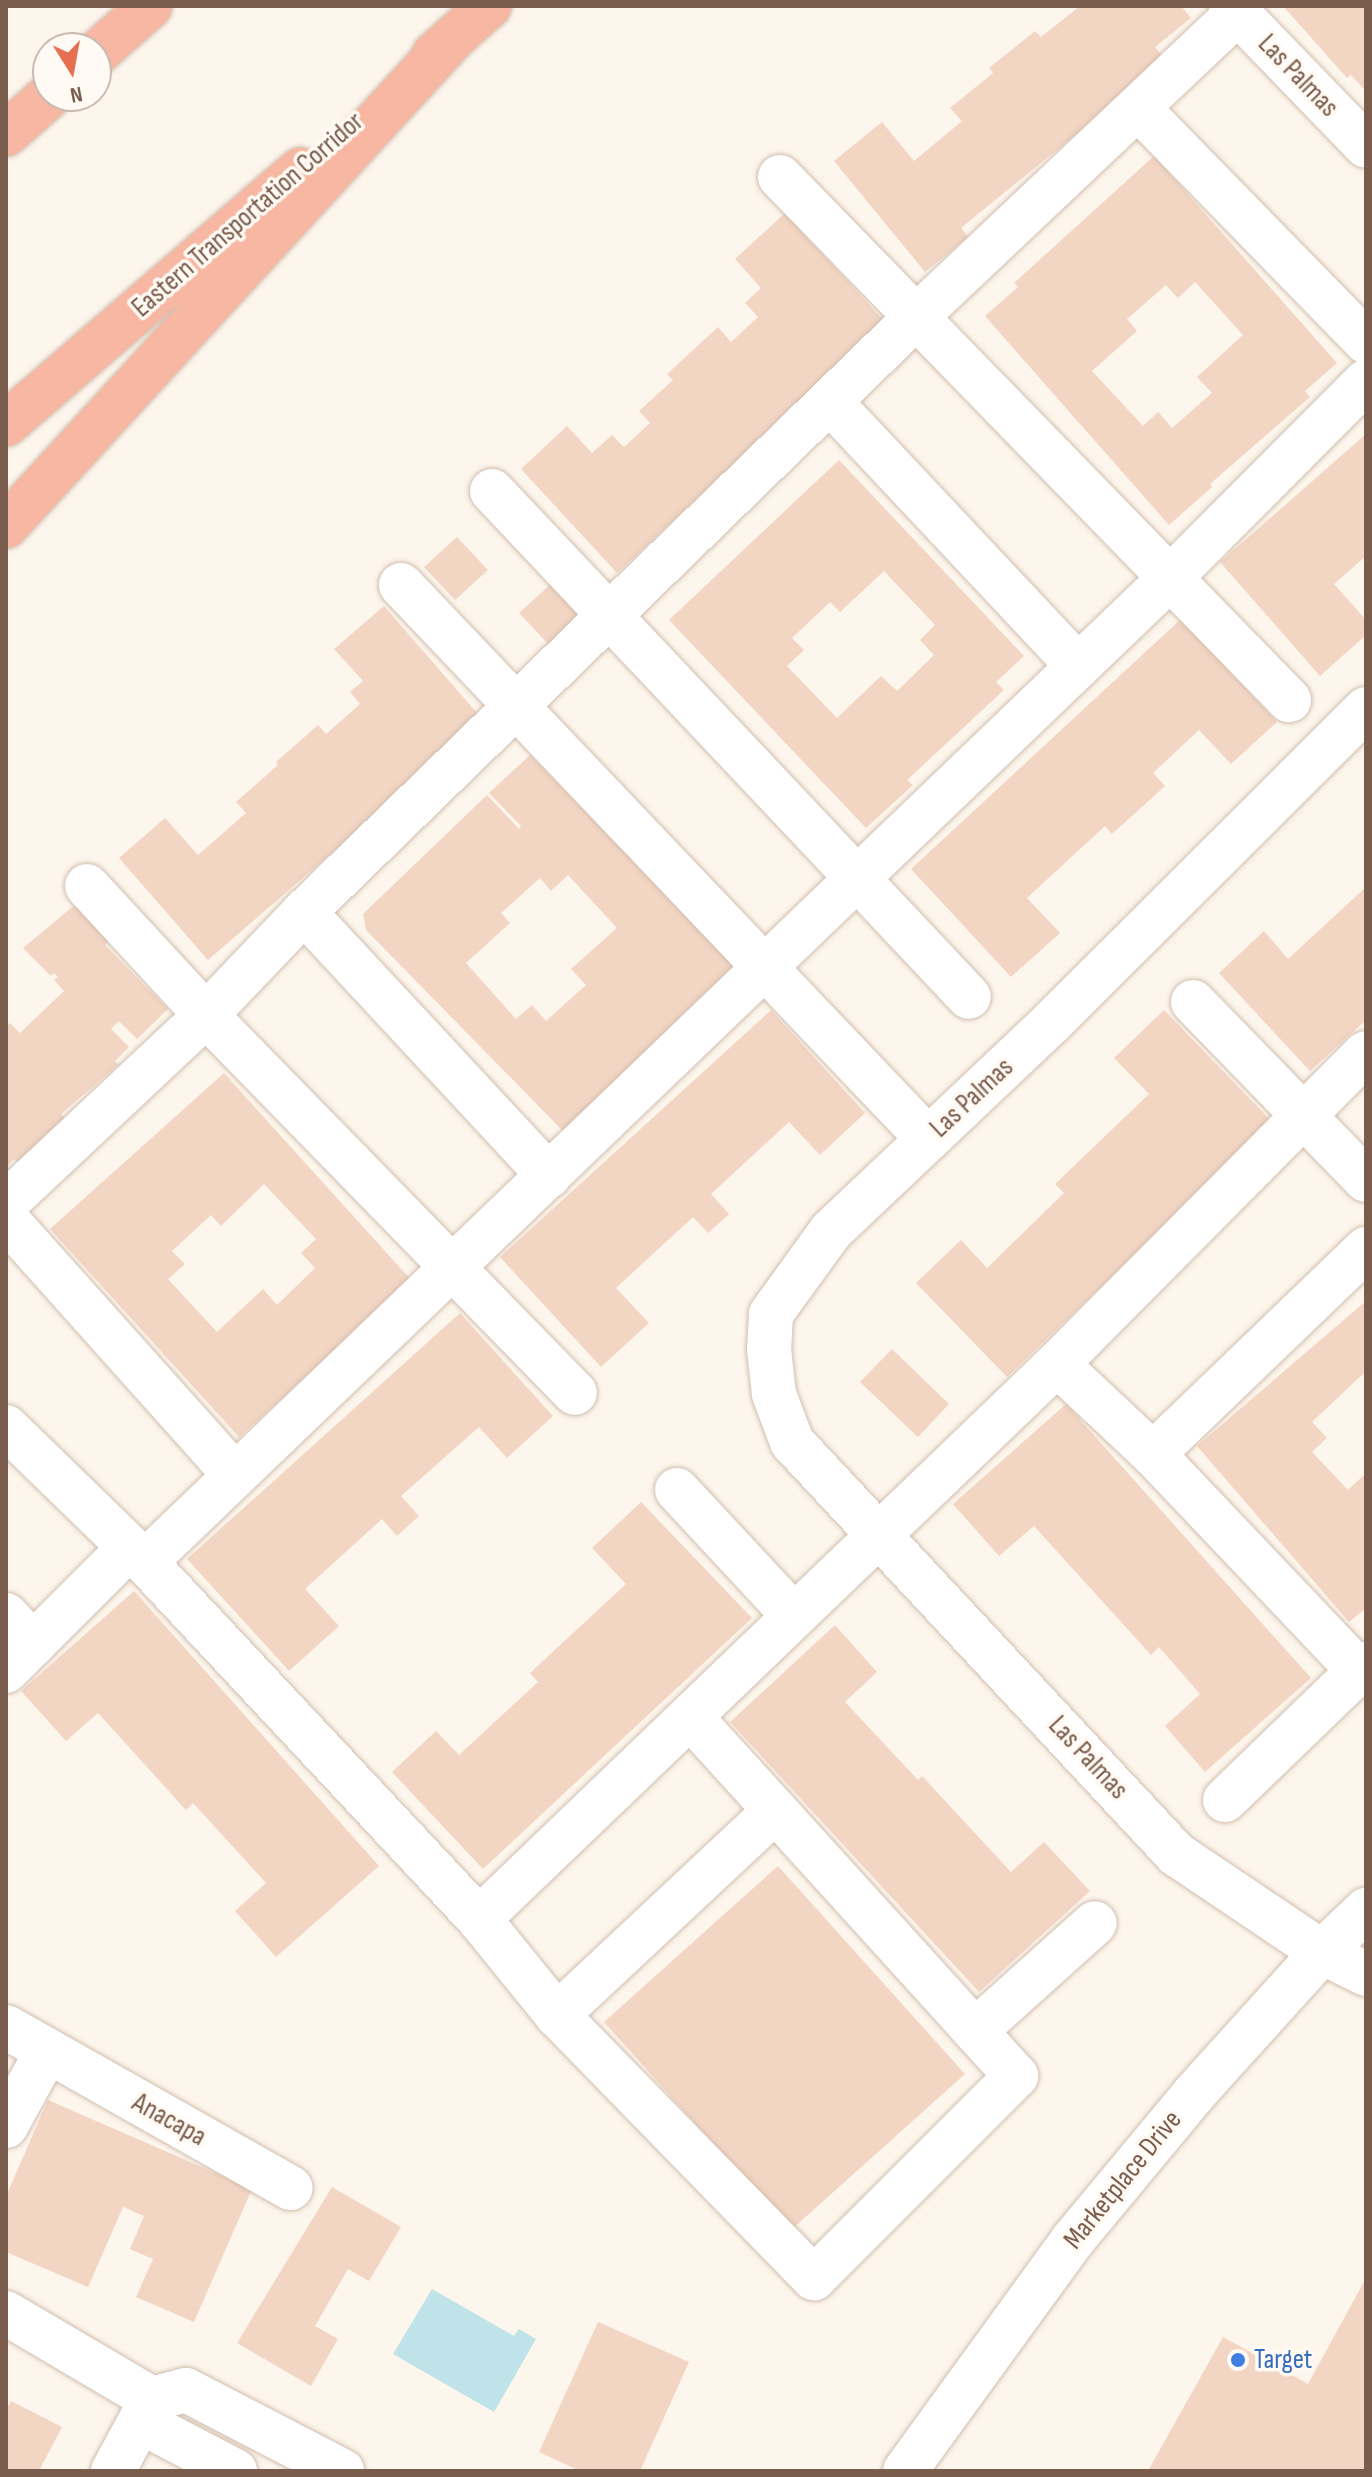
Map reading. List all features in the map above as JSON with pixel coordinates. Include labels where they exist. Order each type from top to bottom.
[{"type":"highway","points":[[112,40],[150,6]]},
{"type":"highway","name":"Eastern Transportation Corridor","points":[[6,424],[489,6]]},
{"type":"highway","points":[[6,526],[455,36]]},
{"type":"highway","points":[[6,134],[32,111]]},
{"type":"street","points":[[6,1203],[206,1015],[304,912],[915,318],[1139,109],[1234,10]]},
{"type":"street","name":"Las Palmas","points":[[1234,10],[1366,146]]},
{"type":"street","points":[[1139,109],[1366,342]]},
{"type":"street","points":[[780,177],[1289,700]]},
{"type":"street","points":[[15,1643],[137,1555],[235,1475],[1169,579],[1366,381]]},
{"type":"street","points":[[831,403],[1078,666]]},
{"type":"street","points":[[492,491],[860,877],[969,997]]},
{"type":"street","points":[[401,585],[928,1139]]},
{"type":"street","name":"Las Palmas","points":[[1366,709],[1052,1022],[831,1231],[771,1314],[769,1349],[774,1394],[792,1442],[1176,1854],[1322,1952],[1366,1974]]},
{"type":"street","points":[[87,886],[206,1015],[575,1393]]},
{"type":"street","points":[[304,912],[549,1176]]},
{"type":"street","points":[[1193,1002],[1366,1180]]},
{"type":"street","points":[[479,1919],[1057,1364],[1366,1053]]},
{"type":"street","points":[[6,1219],[235,1475]]},
{"type":"street","points":[[1153,1454],[1366,1249]]},
{"type":"street","points":[[1057,1364],[1153,1454],[1363,1668],[1225,1800]]},
{"type":"street","points":[[6,1427],[137,1555],[421,1861],[479,1919],[557,2015],[814,2278],[1016,2076],[690,1717]]},
{"type":"street","points":[[677,1490],[794,1616]]},
{"type":"street","points":[[557,2015],[775,1811]]},
{"type":"street","name":"Marketplace Drive","points":[[905,2471],[1072,2241],[1193,2095],[1322,1952],[1366,1910]]},
{"type":"street","points":[[975,2031],[1095,1923]]},
{"type":"street","name":"Anacapa","points":[[6,2027],[291,2188]]},
{"type":"street","points":[[6,2126],[47,2051]]},
{"type":"street","points":[[6,2313],[160,2404],[342,2471]]},
{"type":"street","points":[[113,2471],[160,2404]]},
{"type":"street","points":[[160,2404],[235,2471]]},
{"type":"water","points":[[432,2289],[514,2336],[519,2329],[536,2339],[494,2412],[393,2354]]},
{"type":"building","points":[[1080,6],[1181,6],[1191,18],[1155,47],[1166,61],[961,228],[968,237],[925,272],[834,161],[882,122],[914,161],[962,121],[950,108],[993,73],[989,68],[1035,31],[1041,37]]},
{"type":"building","points":[[1283,6],[1366,6],[1366,91],[1351,75],[1347,78]]},
{"type":"building","points":[[1154,156],[1337,363],[1305,391],[1310,397],[1210,484],[1212,487],[1169,525],[985,316],[1018,287],[1014,283]],"holes":[[[1195,282],[1243,335],[1197,377],[1212,393],[1172,428],[1158,412],[1143,426],[1092,371],[1137,331],[1127,319],[1166,285],[1178,298]]]},
{"type":"building","points":[[785,213],[886,323],[617,573],[521,469],[567,426],[592,453],[612,435],[624,447],[650,423],[639,411],[673,380],[667,374],[718,327],[731,342],[758,317],[745,303],[761,288],[735,259]]},
{"type":"building","points":[[1366,434],[1366,556],[1334,584],[1366,620],[1366,635],[1320,676],[1220,562]]},
{"type":"building","points":[[839,460],[1024,656],[996,682],[1004,690],[907,780],[913,785],[866,828],[669,620]],"holes":[[[884,571],[935,625],[920,640],[934,655],[897,691],[881,676],[837,718],[787,666],[804,650],[792,638],[830,602],[840,612]]]},
{"type":"building","points":[[457,537],[488,570],[455,600],[424,567]]},
{"type":"building","points":[[552,583],[584,618],[551,647],[519,613]]},
{"type":"building","points":[[384,606],[484,721],[208,960],[119,858],[165,818],[198,855],[246,813],[236,802],[278,765],[276,762],[318,725],[326,734],[360,704],[350,692],[363,681],[334,649]]},
{"type":"building","points":[[1181,619],[1277,722],[1231,764],[1199,730],[1153,773],[1165,786],[1112,834],[1105,826],[1027,898],[1060,933],[1011,977],[911,869]]},
{"type":"building","points":[[530,755],[736,966],[564,1132],[366,930],[363,914],[487,795],[519,829],[521,826],[489,793]],"holes":[[[568,875],[617,928],[571,969],[586,985],[546,1021],[532,1005],[516,1019],[466,963],[510,923],[501,913],[540,878],[551,891]]]},
{"type":"building","points":[[1366,887],[1366,1020],[1310,1071],[1219,973],[1264,931],[1288,959]]},
{"type":"building","points":[[76,904],[108,942],[105,945],[168,1009],[137,1039],[119,1021],[111,1029],[129,1047],[115,1061],[118,1065],[61,1114],[65,1118],[19,1163],[14,1159],[6,1167],[6,1026],[10,1023],[20,1033],[64,991],[54,980],[58,977],[54,973],[51,976],[23,948]]},
{"type":"building","points":[[771,1010],[865,1113],[820,1155],[789,1122],[711,1194],[729,1214],[708,1233],[693,1217],[616,1288],[649,1323],[601,1367],[500,1257]]},
{"type":"building","points":[[1164,1010],[1272,1122],[1007,1377],[916,1283],[961,1240],[987,1268],[1064,1193],[1055,1184],[1149,1094],[1114,1058]]},
{"type":"building","points":[[224,1073],[412,1281],[239,1437],[50,1229]],"holes":[[[264,1184],[316,1239],[301,1253],[315,1268],[277,1305],[263,1289],[217,1332],[168,1279],[185,1264],[172,1251],[211,1215],[221,1226]]]},
{"type":"building","points":[[1366,1301],[1366,1371],[1312,1422],[1327,1438],[1312,1452],[1348,1490],[1364,1475],[1366,1477],[1366,1608],[1349,1622],[1197,1446]]},
{"type":"building","points":[[460,1313],[553,1416],[507,1458],[479,1427],[401,1496],[419,1516],[397,1536],[382,1519],[305,1589],[339,1626],[289,1671],[187,1559]]},
{"type":"building","points":[[892,1349],[949,1404],[918,1437],[860,1382]]},
{"type":"building","points":[[1066,1404],[1311,1678],[1205,1772],[1165,1726],[1200,1694],[1159,1647],[1151,1655],[1034,1526],[999,1556],[953,1504]]},
{"type":"building","points":[[641,1502],[752,1618],[483,1869],[392,1772],[436,1731],[459,1755],[538,1682],[530,1673],[626,1584],[592,1548]]},
{"type":"building","points":[[134,1591],[379,1866],[276,1957],[235,1911],[266,1883],[193,1803],[186,1810],[98,1713],[66,1741],[21,1691]]},
{"type":"building","points":[[835,1625],[877,1672],[845,1702],[918,1780],[922,1776],[1011,1872],[1044,1842],[1090,1891],[979,1992],[730,1722]]},
{"type":"building","points":[[778,1866],[965,2074],[791,2230],[604,2022]]},
{"type":"building","points":[[48,2100],[252,2189],[194,2322],[136,2297],[153,2259],[130,2249],[144,2216],[123,2207],[88,2287],[6,2252],[6,2196]]},
{"type":"building","points":[[332,2187],[401,2227],[369,2281],[348,2269],[315,2326],[338,2339],[311,2386],[237,2343]]},
{"type":"building","name":"Target","points":[[1366,2278],[1366,2471],[1148,2471],[1223,2337],[1308,2384]]},
{"type":"building","points":[[598,2322],[689,2362],[640,2471],[580,2471],[539,2452]]},
{"type":"building","points":[[11,2401],[62,2427],[39,2471],[6,2471],[6,2410]]},
{"type":"place","name":"Target","points":[[1238,2360]]}]
